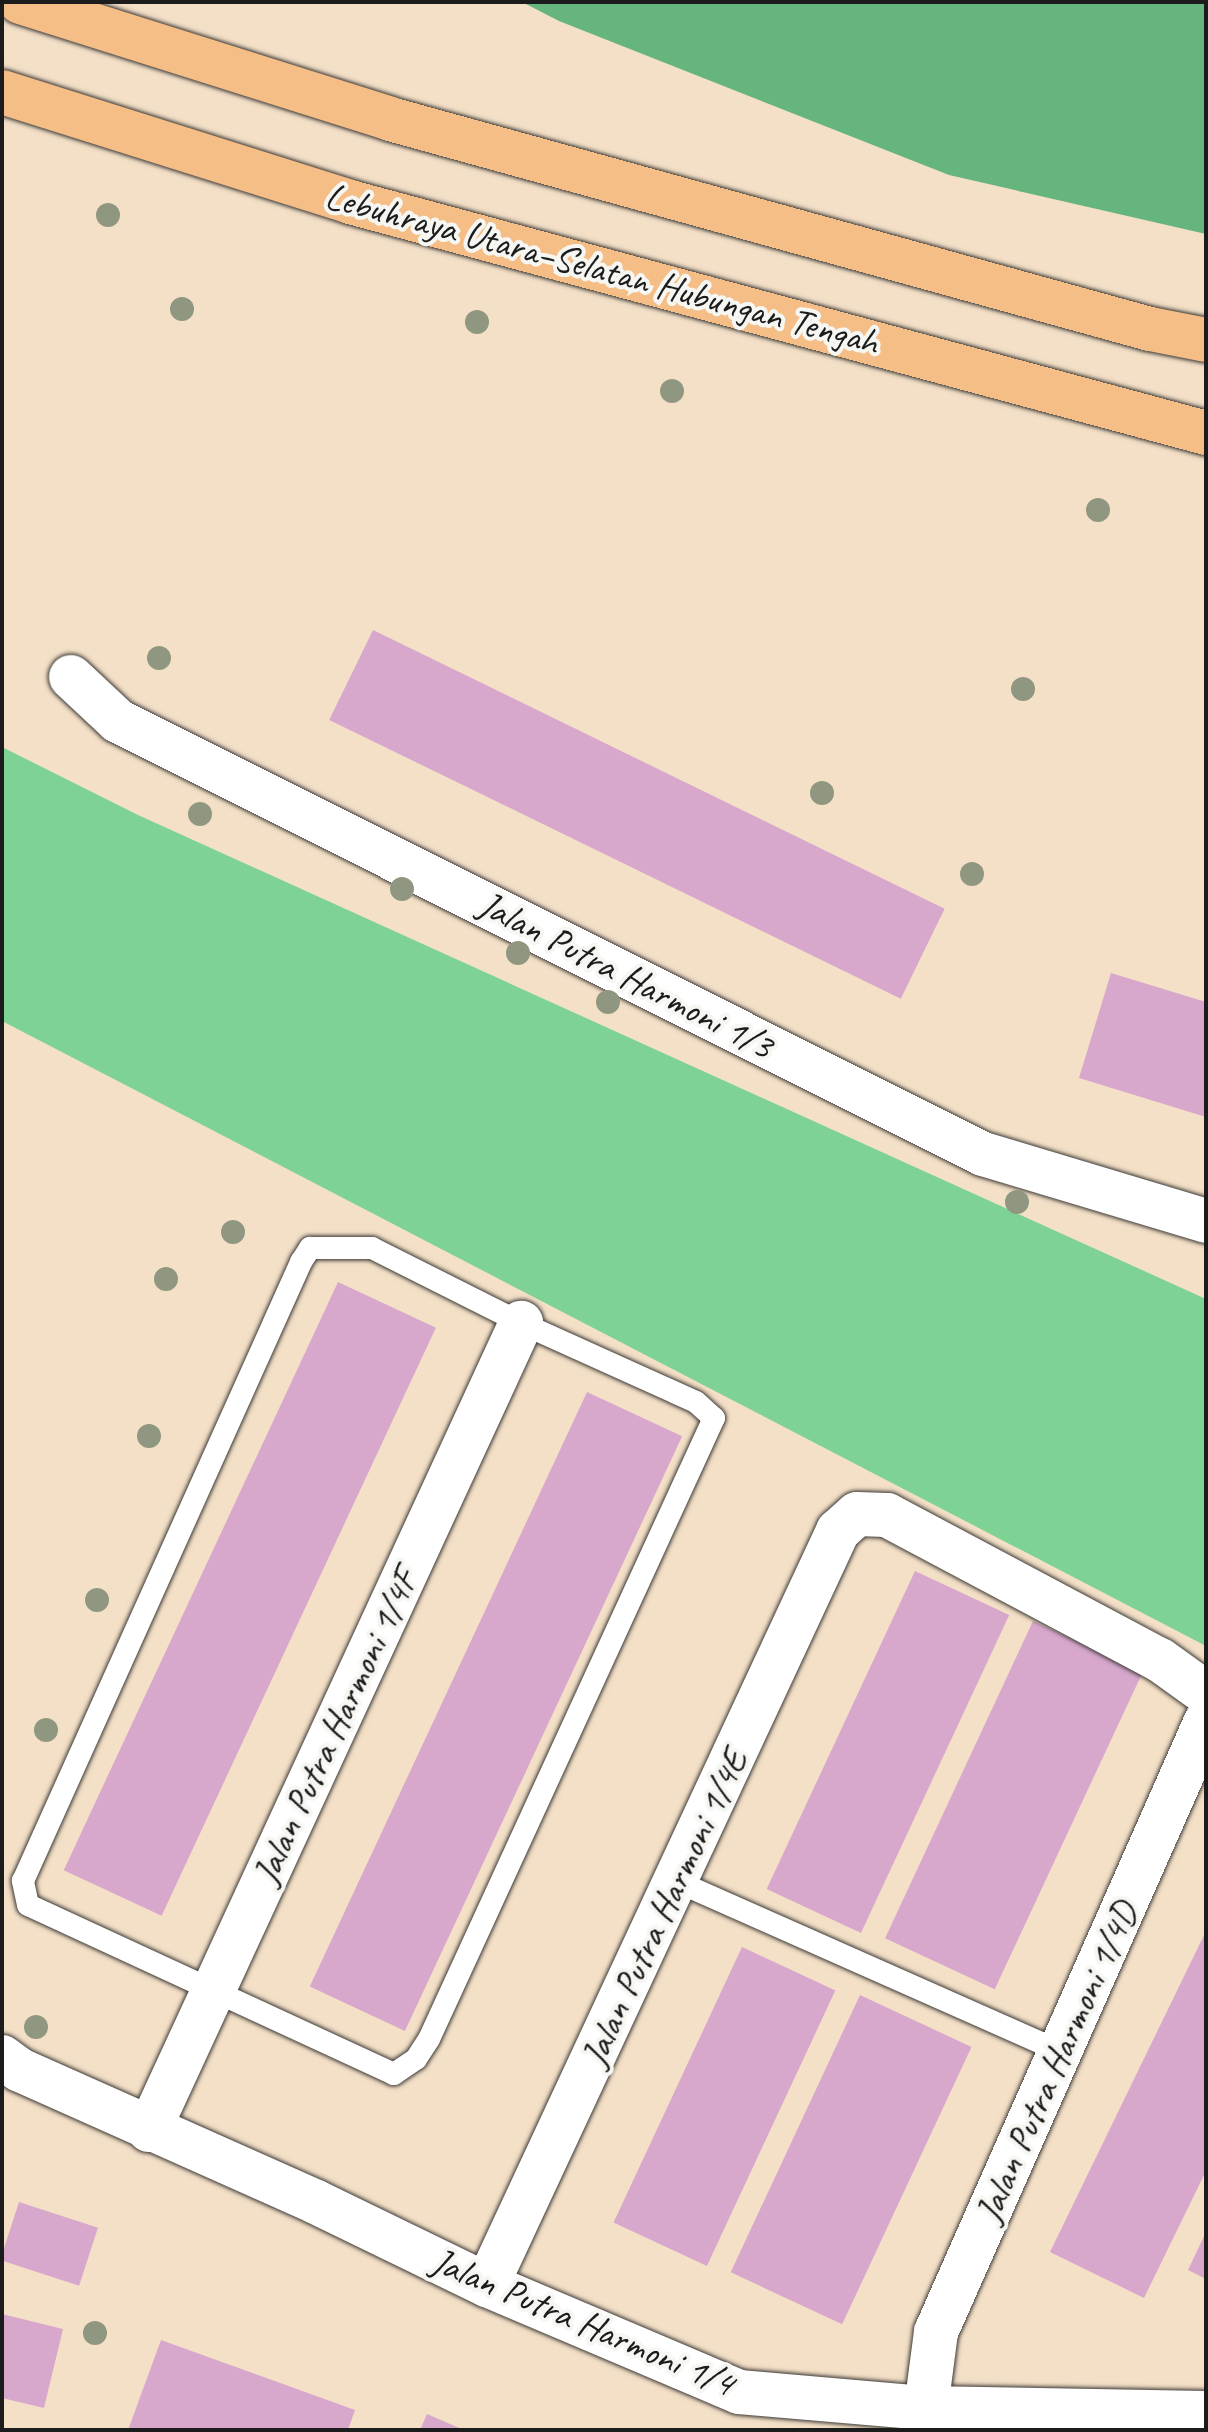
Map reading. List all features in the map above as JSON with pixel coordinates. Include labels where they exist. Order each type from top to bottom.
[{"type":"highway","points":[[20,2],[390,119],[1150,329],[1206,340]]},
{"type":"highway","name":"Lebuhraya Utara–Selatan Hubungan Tengah","points":[[2,92],[350,202],[1206,433]]},
{"type":"street","name":"Jalan Putra Harmoni 1/3","points":[[71,677],[118,721],[983,1154],[1206,1221]]},
{"type":"street","name":"Jalan Putra Harmoni 1/4F","points":[[149,2130],[521,1323]]},
{"type":"street","name":"Jalan Putra Harmoni 1/4E","points":[[487,2285],[678,1882],[838,1531],[857,1514],[887,1515],[1160,1660],[1206,1693]]},
{"type":"street","name":"Jalan Putra Harmoni 1/4D","points":[[926,2408],[936,2332],[1206,1721]]},
{"type":"street","name":"Jalan Putra Harmoni 1/4","points":[[2,2057],[20,2070],[316,2202],[487,2285],[739,2392],[926,2408],[1206,2413]]},
{"type":"lane","points":[[310,1248],[372,1248],[521,1323],[696,1402],[714,1418],[696,1463],[416,2059],[394,2074],[28,1905],[23,1881],[301,1262],[310,1248]]},
{"type":"lane","points":[[678,1882],[1061,2052]]},
{"type":"green space","points":[[522,2],[1206,2],[1206,234],[949,175],[559,21]]},
{"type":"green space","points":[[2,747],[138,815],[1206,1299],[1206,1646],[2,1021]]},
{"type":"building","points":[[373,630],[945,909],[901,999],[329,720]]},
{"type":"building","points":[[1111,973],[1206,1002],[1206,1117],[1079,1078]]},
{"type":"building","points":[[338,1282],[436,1328],[162,1916],[64,1870]]},
{"type":"building","points":[[587,1392],[682,1436],[405,2031],[310,1987]]},
{"type":"building","points":[[915,1571],[1009,1615],[861,1933],[767,1889]]},
{"type":"building","points":[[1033,1621],[1143,1672],[995,1989],[885,1938]]},
{"type":"building","points":[[1206,1931],[1206,2171],[1144,2298],[1050,2252]]},
{"type":"building","points":[[742,1947],[835,1991],[707,2266],[614,2223]]},
{"type":"building","points":[[860,1995],[971,2047],[842,2324],[731,2272]]},
{"type":"building","points":[[19,2202],[98,2228],[79,2286],[2,2261]]},
{"type":"building","points":[[1206,2232],[1206,2279],[1188,2270]]},
{"type":"building","points":[[2,2314],[63,2329],[44,2408],[2,2398]]},
{"type":"building","points":[[161,2340],[355,2410],[348,2430],[128,2430]]},
{"type":"building","points":[[427,2414],[464,2430],[420,2430]]}]
